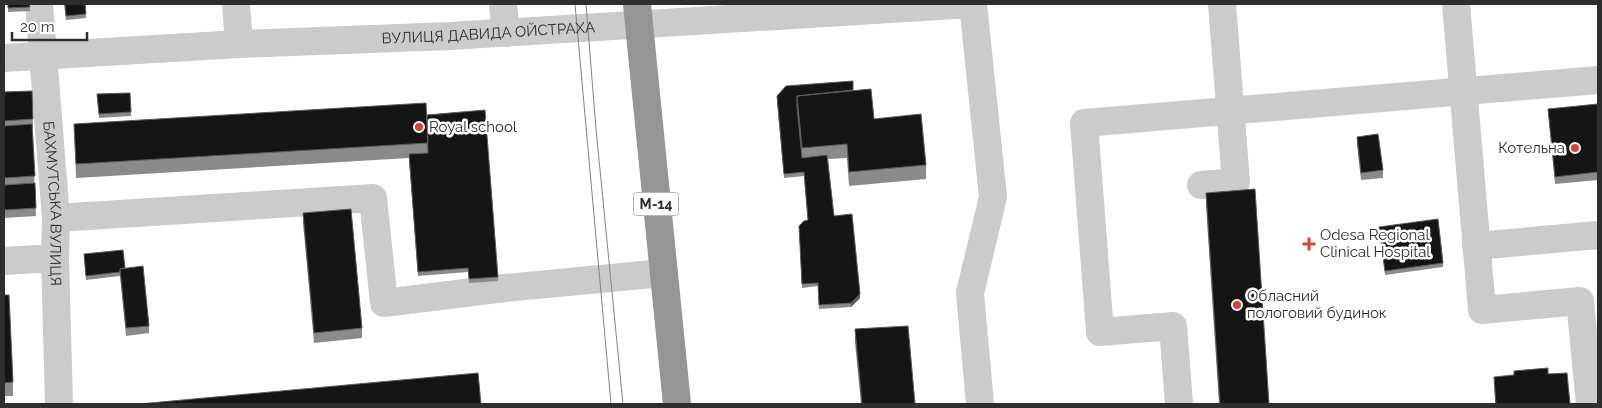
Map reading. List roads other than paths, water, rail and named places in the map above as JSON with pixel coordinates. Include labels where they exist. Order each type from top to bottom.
[{"type":"highway","name":"М-14","points":[[638,14],[677,404]]},
{"type":"street","name":"БАХМУТСЬКА ВУЛИЦЯ","points":[[39,4],[56,218],[55,258],[59,404]]},
{"type":"street","points":[[236,4],[239,44]]},
{"type":"street","points":[[503,4],[506,33]]},
{"type":"street","name":"ВУЛИЦЯ ДАВИДА ОЙСТРАХА","points":[[4,58],[239,44],[506,33],[638,14],[973,4]]},
{"type":"street","points":[[973,4],[993,198],[970,293],[980,404]]},
{"type":"street","points":[[1201,185],[1236,182],[1222,4]]},
{"type":"street","points":[[1456,4],[1482,310],[1580,301],[1590,404]]},
{"type":"street","points":[[1179,404],[1173,326],[1100,332],[1084,123],[1598,80]]},
{"type":"street","points":[[56,218],[373,198],[384,303],[505,288],[663,273]]},
{"type":"street","points":[[1476,246],[1598,235]]},
{"type":"street","points":[[4,262],[55,258]]},
{"type":"tram line","points":[[575,4],[611,404]]},
{"type":"tram line","points":[[586,4],[596,129],[623,404]]},
{"type":"place","name":"Royal school","points":[[419,127]]},
{"type":"place","name":"Котельна","points":[[1575,148]]},
{"type":"place","name":"Odesa Regional Clinical Hospital","points":[[1309,244]]},
{"type":"place","name":"Обласний пологовий будинок","points":[[1237,305]]}]
